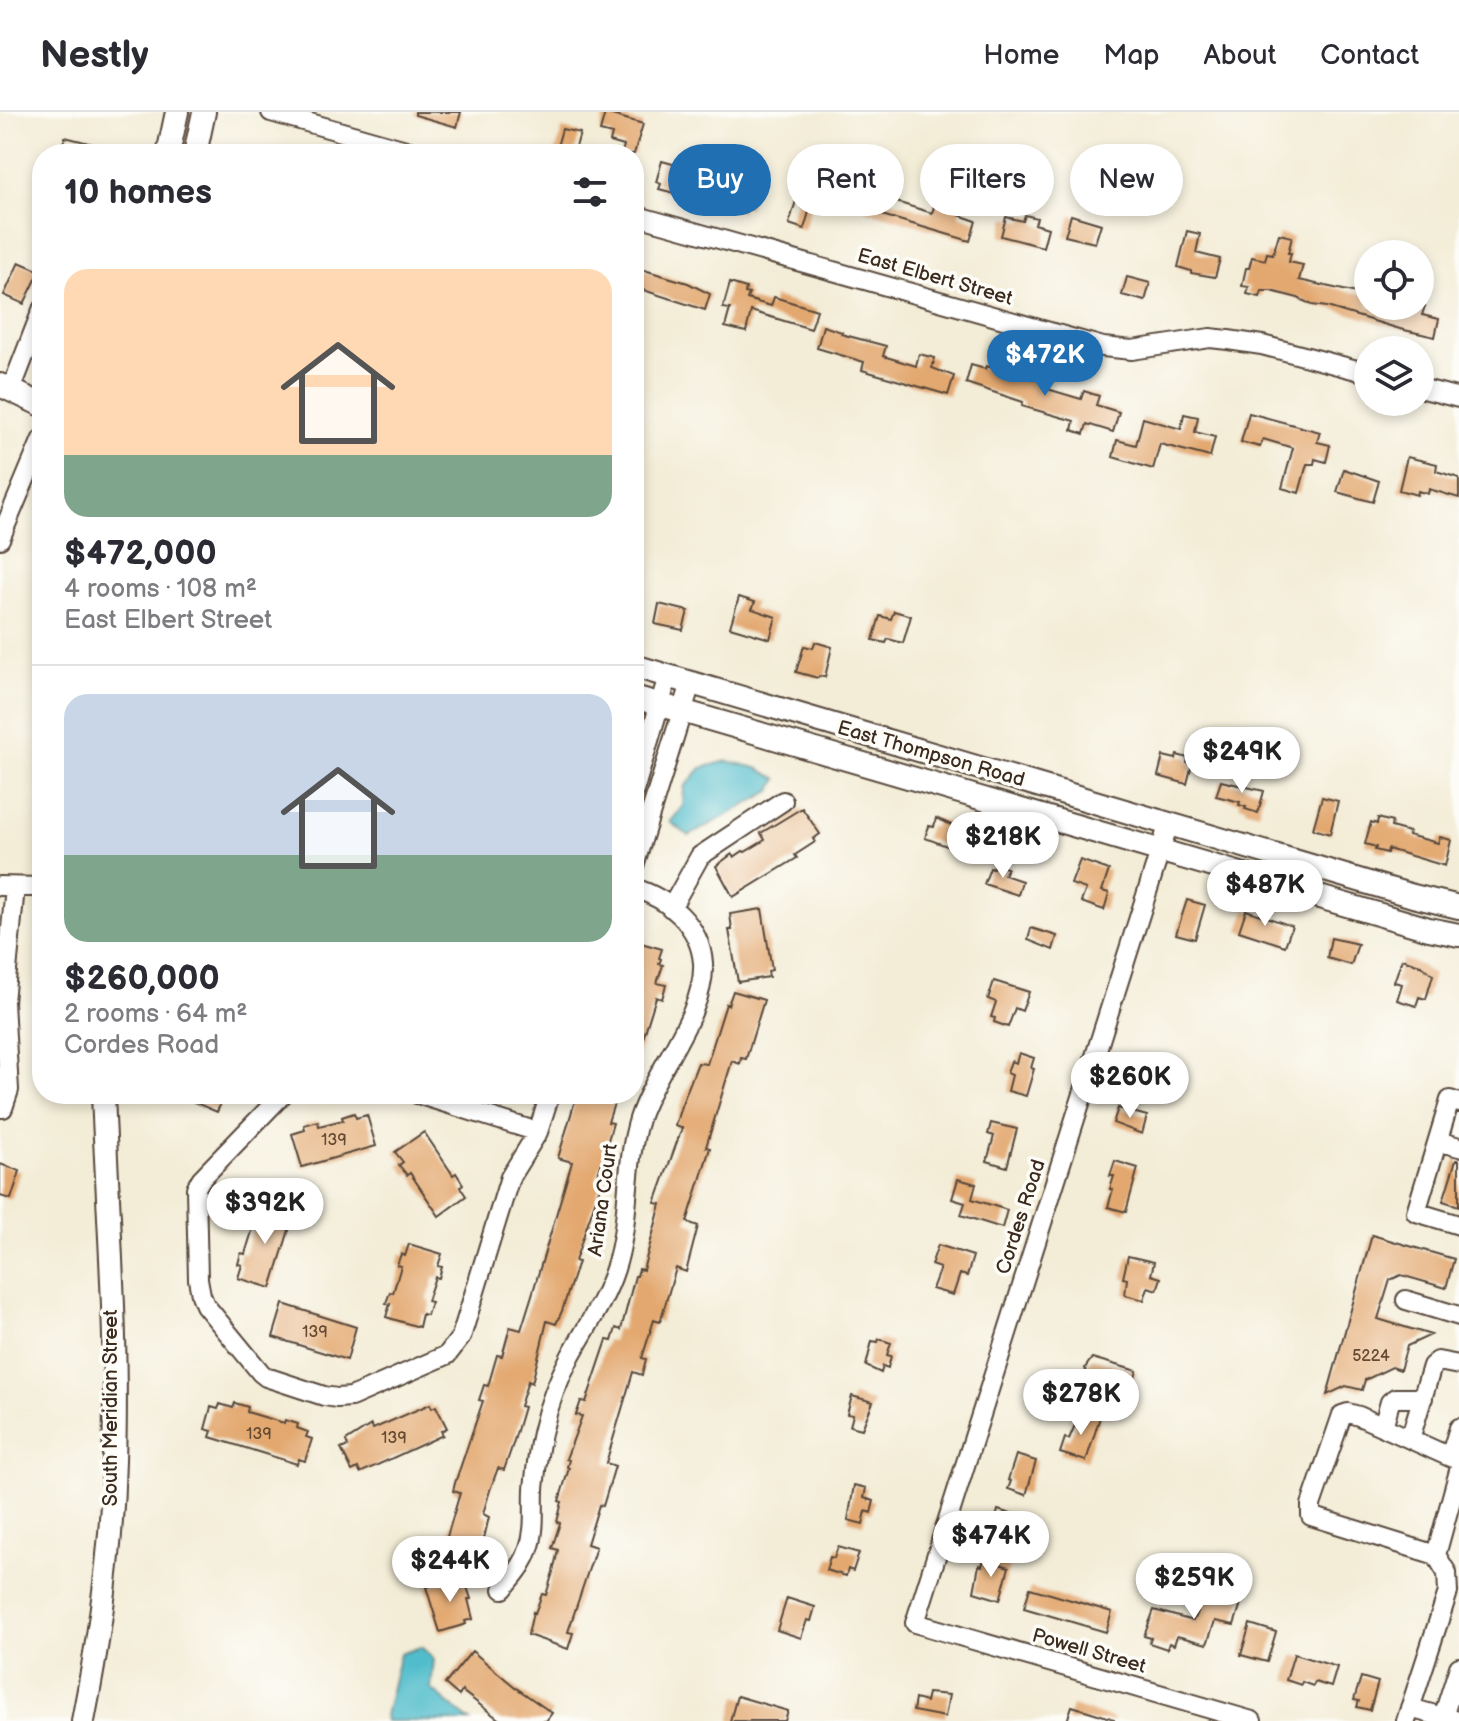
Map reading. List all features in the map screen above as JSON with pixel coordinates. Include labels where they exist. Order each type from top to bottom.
[{"type":"main road","points":[[170,144],[177,112]]},
{"type":"main road","points":[[197,144],[204,112]]},
{"type":"main road","points":[[5,387],[32,400]]},
{"type":"main road","name":"East Thompson Road","points":[[644,669],[1459,907]]},
{"type":"main road","name":"East Thompson Road","points":[[644,700],[1429,929],[1459,935]]},
{"type":"main road","name":"South Meridian Street","points":[[83,1721],[104,1592],[114,1461],[114,1370],[103,1104]]},
{"type":"street","points":[[271,112],[385,144]]},
{"type":"street","name":"East Elbert Street","points":[[644,218],[1103,347],[1132,350],[1219,339],[1262,345],[1354,369]]},
{"type":"street","points":[[5,387],[32,331]]},
{"type":"street","points":[[1434,392],[1459,398]]},
{"type":"street","points":[[0,539],[32,463]]},
{"type":"street","points":[[644,758],[668,676]]},
{"type":"street","points":[[644,834],[691,683]]},
{"type":"street","points":[[671,908],[700,856],[783,801]]},
{"type":"street","name":"Cordes Road","points":[[915,1623],[1169,823]]},
{"type":"street","points":[[0,1108],[3,1108],[9,1090],[2,1002],[8,886],[32,887]]},
{"type":"street","name":"Ariana Court","points":[[503,1589],[524,1562],[533,1537],[537,1461],[552,1399],[569,1358],[599,1307],[617,1262],[626,1221],[631,1154],[640,1115],[655,1079],[685,1027],[701,984],[703,963],[699,943],[685,919],[644,893]]},
{"type":"street","points":[[1459,1103],[1450,1100],[1416,1212],[1459,1225]]},
{"type":"street","points":[[273,1104],[201,1179],[196,1188],[199,1289],[205,1305],[261,1373],[337,1398],[351,1397],[447,1355],[454,1348],[461,1337],[510,1177],[538,1132],[547,1104]]},
{"type":"street","points":[[449,1104],[538,1132]]},
{"type":"street","points":[[1438,1141],[1459,1147]]},
{"type":"street","points":[[1406,1300],[1459,1316]]},
{"type":"street","points":[[1410,1439],[1432,1366],[1438,1361],[1459,1365]]},
{"type":"street","points":[[1383,1427],[1390,1402],[1395,1398],[1423,1398]]},
{"type":"street","points":[[1456,1463],[1359,1416],[1342,1415],[1311,1505],[1311,1516],[1436,1555],[1447,1573],[1451,1608],[1408,1714],[1450,1719],[1459,1667]]},
{"type":"street","points":[[1436,1555],[1456,1463],[1459,1428]]},
{"type":"street","name":"Powell Street","points":[[915,1623],[1252,1721]]},
{"type":"water","points":[[727,761],[757,768],[778,779],[771,791],[689,836],[670,822],[683,806],[684,788],[701,768]]},
{"type":"water","points":[[421,1647],[434,1659],[431,1689],[470,1721],[386,1721],[400,1654]]},
{"type":"building","points":[[415,112],[461,112],[457,127],[415,115]]},
{"type":"building","points":[[605,113],[643,124],[637,144],[610,142],[612,134],[600,131]]},
{"type":"building","points":[[562,129],[580,133],[577,144],[558,144]]},
{"type":"building","points":[[65,137],[93,144],[63,144]]},
{"type":"building","points":[[662,161],[668,163],[668,191],[659,189],[661,184],[656,182]]},
{"type":"building","points":[[904,204],[920,209],[920,216],[962,216],[976,221],[970,241],[885,216],[904,216]]},
{"type":"building","points":[[791,216],[808,216],[804,229],[789,224]]},
{"type":"building","points":[[1025,216],[1037,218],[1035,224],[1048,228],[1043,247],[1001,236],[1006,217],[1023,221]]},
{"type":"building","points":[[1071,216],[1101,224],[1095,243],[1065,236]]},
{"type":"building","points":[[1187,231],[1200,234],[1196,253],[1220,259],[1215,277],[1191,273],[1178,267]]},
{"type":"building","points":[[1279,234],[1292,237],[1289,262],[1303,265],[1299,280],[1354,292],[1354,315],[1271,291],[1262,291],[1260,297],[1247,294],[1249,287],[1242,286],[1252,257],[1265,260],[1267,253],[1273,254]]},
{"type":"building","points":[[19,262],[32,268],[32,288],[24,304],[4,295]]},
{"type":"building","points":[[644,270],[688,283],[710,294],[705,310],[644,290]]},
{"type":"building","points":[[1127,277],[1150,283],[1145,301],[1122,295]]},
{"type":"building","points":[[730,283],[746,288],[745,293],[749,294],[747,299],[771,306],[774,297],[817,310],[811,329],[751,311],[746,332],[725,327],[730,309],[723,308]]},
{"type":"building","points":[[1439,319],[1435,337],[1370,320]]},
{"type":"building","points":[[823,326],[886,346],[883,356],[916,366],[919,354],[935,358],[932,368],[954,376],[948,395],[862,370],[864,362],[817,348]]},
{"type":"building","points":[[971,365],[1045,382],[1044,388],[1081,399],[1084,391],[1099,396],[1096,405],[1119,412],[1113,432],[1087,424],[1084,434],[1072,430],[1074,421],[1022,406],[1023,402],[966,383]]},
{"type":"building","points":[[1249,413],[1320,432],[1317,442],[1330,445],[1326,462],[1315,459],[1314,464],[1307,464],[1299,493],[1282,488],[1293,448],[1263,439],[1260,447],[1241,442]]},
{"type":"building","points":[[1184,414],[1198,417],[1195,432],[1215,437],[1210,457],[1160,444],[1153,469],[1113,457],[1117,440],[1136,445],[1143,418],[1181,429]]},
{"type":"building","points":[[1407,457],[1437,464],[1436,471],[1459,478],[1459,498],[1429,489],[1428,494],[1418,491],[1417,495],[1399,490]]},
{"type":"building","points":[[1344,469],[1379,481],[1373,502],[1337,492]]},
{"type":"building","points":[[739,597],[755,602],[752,609],[776,617],[770,639],[730,627]]},
{"type":"building","points":[[659,604],[688,611],[683,630],[655,624]]},
{"type":"building","points":[[894,611],[911,616],[903,643],[888,639],[886,643],[873,640],[880,616],[891,619]]},
{"type":"building","points":[[815,642],[832,647],[825,677],[796,672],[804,646],[813,648]]},
{"type":"building","points":[[1177,755],[1188,758],[1187,763],[1192,764],[1187,784],[1158,776],[1163,756],[1176,759]]},
{"type":"building","points":[[1221,781],[1264,791],[1258,813],[1245,809],[1239,805],[1240,802],[1216,796]]},
{"type":"building","points":[[1322,797],[1338,801],[1330,834],[1313,829]]},
{"type":"building","points":[[802,808],[820,834],[813,839],[815,842],[795,855],[797,858],[733,897],[716,866],[732,854],[734,857],[765,840],[761,833]]},
{"type":"building","points":[[936,818],[958,828],[952,848],[925,838],[929,826],[934,827]]},
{"type":"building","points":[[1378,818],[1392,822],[1391,827],[1409,832],[1408,835],[1438,843],[1440,837],[1451,840],[1445,866],[1388,849],[1387,853],[1375,850],[1376,847],[1365,844],[1371,822],[1377,824]]},
{"type":"building","points":[[1080,860],[1109,870],[1102,891],[1109,893],[1104,910],[1081,902],[1086,889],[1071,884]]},
{"type":"building","points":[[995,864],[1007,868],[1004,875],[1022,881],[1018,895],[984,884],[990,868],[993,869]]},
{"type":"building","points":[[1187,900],[1205,905],[1195,939],[1176,934]]},
{"type":"building","points":[[762,909],[772,970],[768,971],[769,977],[738,982],[729,930],[732,930],[730,914]]},
{"type":"building","points":[[1246,910],[1292,926],[1285,946],[1239,931]]},
{"type":"building","points":[[1031,928],[1057,936],[1053,950],[1028,940]]},
{"type":"building","points":[[1331,938],[1358,944],[1351,965],[1327,958]]},
{"type":"building","points":[[644,944],[662,949],[659,964],[663,965],[657,983],[666,985],[662,999],[656,997],[644,1036]]},
{"type":"building","points":[[1402,959],[1420,965],[1433,975],[1426,999],[1419,997],[1416,1006],[1397,1000],[1402,984],[1394,982]]},
{"type":"building","points":[[994,981],[1029,992],[1022,1011],[1015,1008],[1008,1027],[994,1022],[995,1018],[991,1017],[996,1002],[988,999]]},
{"type":"building","points":[[733,991],[764,1000],[746,1059],[741,1058],[740,1064],[732,1061],[706,1147],[710,1148],[687,1222],[698,1226],[686,1272],[676,1268],[660,1322],[654,1320],[642,1358],[646,1359],[642,1375],[633,1372],[606,1463],[615,1466],[587,1544],[596,1547],[568,1632],[573,1633],[568,1649],[528,1635],[533,1612],[542,1594],[546,1595],[558,1550],[552,1548],[560,1523],[557,1522],[562,1502],[559,1501],[569,1468],[569,1460],[566,1459],[582,1416],[576,1415],[581,1401],[586,1402],[607,1340],[612,1341],[616,1328],[621,1330],[635,1276],[639,1269],[643,1270],[661,1204],[655,1203],[682,1128],[675,1126],[681,1106],[698,1063],[707,1064]]},
{"type":"building","points":[[1019,1053],[1034,1058],[1026,1096],[1008,1091],[1012,1075],[1007,1073],[1011,1061],[1016,1063]]},
{"type":"building","points":[[198,1104],[221,1104],[217,1112]]},
{"type":"building","points":[[574,1104],[614,1104],[608,1122],[613,1123],[596,1182],[601,1184],[575,1261],[578,1262],[556,1324],[547,1321],[532,1383],[528,1381],[520,1406],[524,1407],[513,1444],[504,1470],[498,1468],[490,1490],[483,1514],[489,1517],[481,1551],[478,1557],[469,1554],[468,1558],[443,1550],[460,1493],[453,1491],[483,1401],[479,1400],[484,1385],[488,1386],[497,1355],[502,1356],[510,1327],[521,1330],[572,1162],[558,1158]]},
{"type":"building","points":[[1118,1108],[1147,1116],[1142,1134],[1113,1123]]},
{"type":"building","points":[[354,1113],[356,1118],[367,1115],[376,1146],[302,1167],[292,1134],[305,1130],[304,1125],[318,1121],[319,1126],[343,1120],[342,1117]]},
{"type":"building","points":[[991,1123],[1017,1129],[1007,1167],[987,1161],[994,1136],[988,1134]]},
{"type":"building","points":[[424,1132],[453,1175],[456,1173],[466,1196],[439,1216],[410,1173],[407,1175],[399,1165],[403,1162],[395,1152]]},
{"type":"building","points":[[1456,1160],[1459,1160],[1459,1206],[1443,1201]]},
{"type":"building","points":[[1115,1161],[1138,1168],[1126,1212],[1108,1207],[1114,1176],[1110,1176]]},
{"type":"building","points":[[0,1164],[20,1171],[11,1199],[0,1196]]},
{"type":"building","points":[[958,1179],[976,1184],[972,1199],[1007,1210],[1002,1228],[961,1215],[965,1203],[952,1199]]},
{"type":"building","points":[[261,1204],[294,1214],[271,1288],[238,1278],[242,1265],[238,1264],[241,1253],[245,1254],[253,1228],[249,1226],[253,1213],[257,1215]]},
{"type":"building","points":[[1372,1235],[1454,1259],[1446,1288],[1401,1275],[1390,1280],[1378,1319],[1431,1335],[1407,1346],[1400,1370],[1392,1367],[1365,1380],[1362,1390],[1346,1386],[1327,1395]]},
{"type":"building","points":[[409,1244],[442,1254],[438,1266],[442,1267],[439,1278],[435,1277],[427,1301],[431,1302],[427,1315],[422,1314],[419,1327],[386,1317],[390,1304],[386,1303],[390,1292],[393,1293],[401,1266],[397,1265],[401,1254],[405,1256]]},
{"type":"building","points":[[938,1245],[973,1256],[967,1276],[960,1274],[953,1295],[932,1289],[940,1268],[931,1265]]},
{"type":"building","points":[[1128,1256],[1154,1262],[1151,1275],[1161,1278],[1157,1290],[1148,1287],[1144,1300],[1125,1295],[1127,1279],[1123,1278]]},
{"type":"building","points":[[283,1304],[356,1327],[347,1360],[273,1337]]},
{"type":"building","points":[[879,1339],[891,1343],[887,1355],[891,1356],[888,1368],[883,1366],[881,1373],[866,1366],[872,1341],[878,1342]]},
{"type":"building","points":[[1092,1358],[1137,1371],[1132,1387],[1087,1375],[1085,1368]]},
{"type":"building","points":[[852,1396],[873,1402],[862,1429],[850,1426],[853,1415],[847,1414]]},
{"type":"building","points":[[235,1403],[248,1407],[247,1412],[298,1424],[297,1428],[308,1432],[306,1437],[312,1439],[305,1461],[299,1459],[297,1464],[210,1437],[212,1431],[205,1429],[211,1407],[218,1409],[220,1404],[233,1408]]},
{"type":"building","points":[[430,1404],[432,1408],[436,1406],[447,1428],[441,1431],[443,1435],[360,1473],[358,1468],[352,1471],[341,1449],[348,1446],[346,1441],[371,1425],[373,1429]]},
{"type":"building","points":[[1081,1411],[1100,1417],[1086,1461],[1060,1453]]},
{"type":"building","points":[[1016,1455],[1036,1461],[1026,1495],[1008,1489]]},
{"type":"building","points":[[854,1485],[866,1488],[864,1498],[874,1501],[871,1513],[866,1511],[863,1524],[848,1520]]},
{"type":"building","points":[[998,1510],[1014,1515],[1009,1534],[993,1529]]},
{"type":"building","points":[[838,1547],[859,1553],[853,1571],[848,1569],[846,1576],[826,1570],[830,1557],[834,1558]]},
{"type":"building","points":[[984,1559],[1009,1567],[1000,1600],[974,1592],[979,1565],[982,1566]]},
{"type":"building","points":[[461,1578],[471,1599],[468,1599],[473,1619],[440,1632],[426,1587]]},
{"type":"building","points":[[1030,1588],[1112,1612],[1106,1632],[1024,1608]]},
{"type":"building","points":[[1206,1590],[1228,1597],[1229,1593],[1243,1597],[1234,1625],[1215,1621],[1207,1644],[1177,1636],[1174,1645],[1169,1643],[1167,1649],[1149,1643],[1151,1638],[1144,1636],[1154,1610],[1193,1621]]},
{"type":"building","points":[[787,1598],[815,1607],[801,1638],[777,1630]]},
{"type":"building","points":[[1250,1624],[1276,1632],[1267,1662],[1241,1655]]},
{"type":"building","points":[[472,1651],[552,1713],[546,1721],[501,1721],[462,1691],[459,1696],[445,1684]]},
{"type":"building","points":[[1294,1654],[1337,1667],[1331,1687],[1315,1682],[1313,1686],[1302,1682],[1301,1685],[1286,1680]]},
{"type":"building","points":[[1361,1677],[1378,1682],[1370,1710],[1357,1707],[1359,1701],[1354,1700]]},
{"type":"building","points":[[928,1693],[949,1695],[945,1717],[913,1711],[915,1699],[926,1702]]},
{"type":"building","points":[[737,1696],[788,1711],[785,1721],[730,1721]]},
{"type":"building","points":[[1072,1706],[1114,1719],[1114,1721],[1067,1721]]}]
